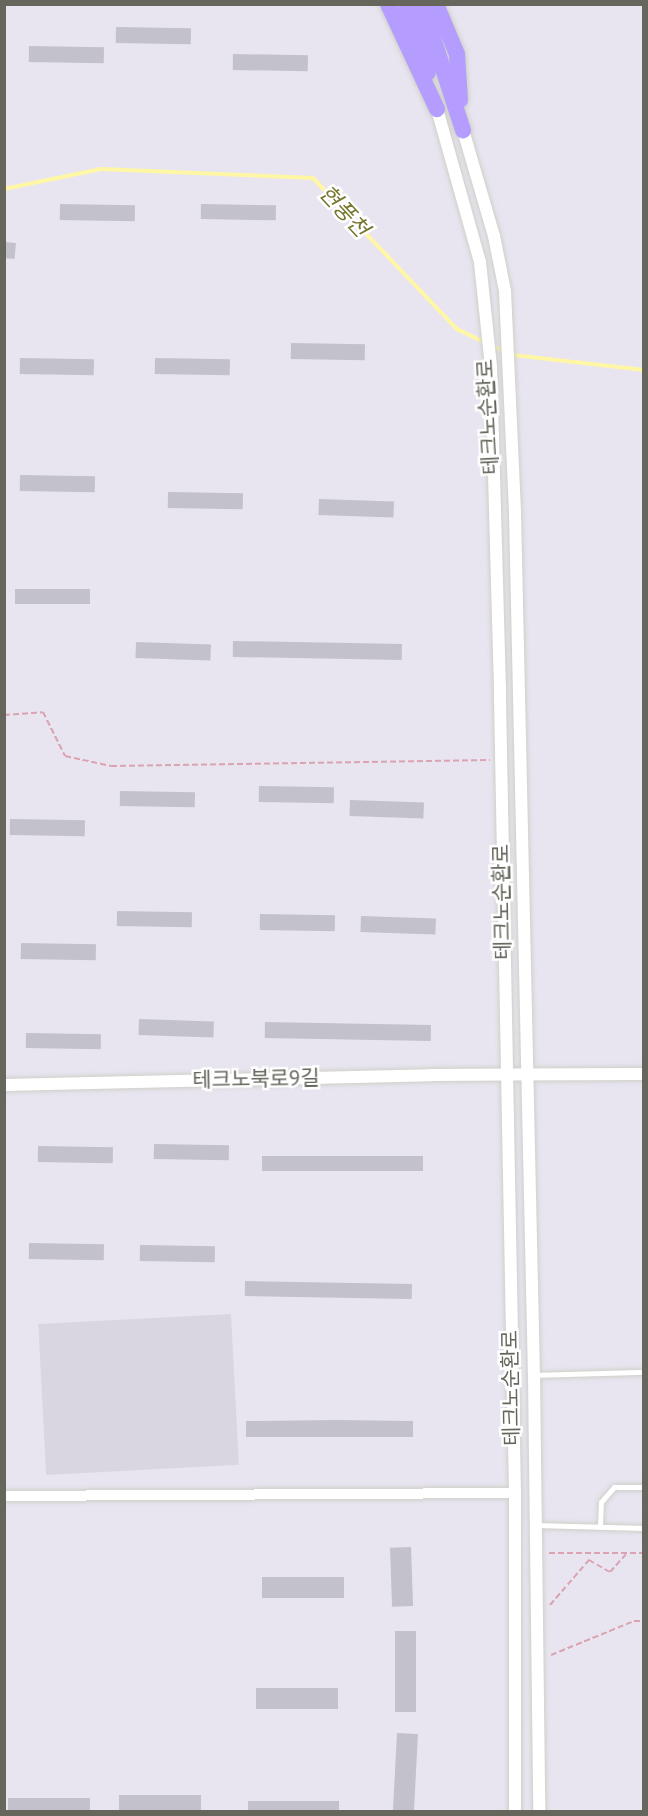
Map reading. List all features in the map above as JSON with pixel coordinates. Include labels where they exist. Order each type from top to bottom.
[{"type":"highway","points":[[388,4],[437,109]]},
{"type":"highway","name":"테크노순환로","points":[[406,4],[425,61],[437,109]]},
{"type":"highway","name":"테크노순환로","points":[[422,4],[463,130]]},
{"type":"highway","points":[[436,4],[457,54],[463,130]]},
{"type":"street","name":"테크노순환로","points":[[437,109],[480,262],[489,358],[500,674],[515,1493],[515,1812]]},
{"type":"street","name":"테크노순환로","points":[[463,130],[494,236],[505,291],[515,513],[528,1074],[539,1812]]},
{"type":"street","name":"테크노북로9길","points":[[4,1085],[507,1074],[644,1074]]},
{"type":"street","points":[[4,1496],[515,1493]]},
{"type":"lane","points":[[534,1375],[644,1372]]},
{"type":"lane","points":[[600,1527],[601,1502],[614,1487],[644,1487]]},
{"type":"lane","points":[[534,1525],[644,1528]]},
{"type":"path","points":[[4,715],[43,712],[65,756],[111,766],[500,760]]},
{"type":"path","points":[[534,1552],[644,1553]]},
{"type":"path","points":[[536,1620],[589,1560],[610,1572],[626,1554]]},
{"type":"path","points":[[537,1661],[634,1621],[644,1621]]},
{"type":"shaded area","points":[[231,1314],[239,1465],[46,1475],[38,1324]]},
{"type":"building","points":[[116,27],[191,28],[191,44],[116,43]]},
{"type":"building","points":[[29,46],[104,47],[104,63],[29,62]]},
{"type":"building","points":[[233,54],[308,55],[308,71],[233,70]]},
{"type":"building","points":[[60,204],[135,205],[135,221],[60,220]]},
{"type":"building","points":[[201,204],[276,205],[276,220],[201,219]]},
{"type":"building","points":[[4,242],[16,243],[15,259],[4,258]]},
{"type":"building","points":[[291,343],[365,344],[365,360],[291,359]]},
{"type":"building","points":[[20,358],[94,359],[94,375],[20,374]]},
{"type":"building","points":[[155,358],[230,359],[230,375],[155,374]]},
{"type":"building","points":[[20,475],[95,476],[95,492],[20,491]]},
{"type":"building","points":[[168,492],[243,493],[243,509],[168,508]]},
{"type":"building","points":[[319,499],[394,502],[393,518],[318,515]]},
{"type":"building","points":[[15,589],[90,589],[90,604],[15,604]]},
{"type":"building","points":[[233,641],[402,644],[402,660],[233,657]]},
{"type":"building","points":[[136,642],[211,645],[210,661],[135,658]]},
{"type":"building","points":[[259,786],[334,787],[334,803],[259,802]]},
{"type":"building","points":[[120,791],[195,792],[195,807],[120,806]]},
{"type":"building","points":[[350,800],[424,803],[423,819],[349,816]]},
{"type":"building","points":[[10,819],[85,820],[85,836],[10,835]]},
{"type":"building","points":[[117,911],[192,912],[192,927],[117,926]]},
{"type":"building","points":[[260,914],[335,915],[335,931],[260,930]]},
{"type":"building","points":[[361,916],[436,919],[435,935],[360,932]]},
{"type":"building","points":[[21,943],[96,944],[96,960],[21,959]]},
{"type":"building","points":[[139,1019],[214,1022],[213,1038],[138,1035]]},
{"type":"building","points":[[265,1022],[431,1025],[431,1041],[265,1038]]},
{"type":"building","points":[[26,1033],[101,1034],[101,1049],[26,1048]]},
{"type":"building","points":[[154,1144],[229,1145],[229,1160],[154,1159]]},
{"type":"building","points":[[38,1146],[113,1147],[113,1163],[38,1162]]},
{"type":"building","points":[[262,1156],[423,1156],[423,1171],[262,1171]]},
{"type":"building","points":[[29,1243],[104,1244],[104,1260],[29,1259]]},
{"type":"building","points":[[140,1245],[215,1246],[215,1262],[140,1261]]},
{"type":"building","points":[[245,1281],[412,1284],[412,1299],[245,1296]]},
{"type":"building","points":[[246,1421],[413,1421],[413,1437],[246,1437]]},
{"type":"building","points":[[411,1547],[413,1606],[392,1607],[390,1548]]},
{"type":"building","points":[[262,1577],[344,1577],[344,1598],[262,1598]]},
{"type":"building","points":[[395,1631],[416,1631],[416,1712],[395,1712]]},
{"type":"building","points":[[256,1688],[338,1688],[338,1709],[256,1709]]},
{"type":"building","points":[[397,1733],[418,1734],[414,1812],[393,1812]]},
{"type":"building","points":[[119,1795],[201,1795],[201,1812],[119,1812]]},
{"type":"building","points":[[8,1798],[90,1798],[90,1812],[8,1812]]},
{"type":"building","points":[[248,1801],[339,1801],[339,1812],[248,1812]]},
{"type":"waterway","name":"현풍천","points":[[4,189],[101,169],[313,178],[457,329],[484,342]]},
{"type":"waterway","name":"현풍천","points":[[491,345],[513,355],[644,370]]}]
